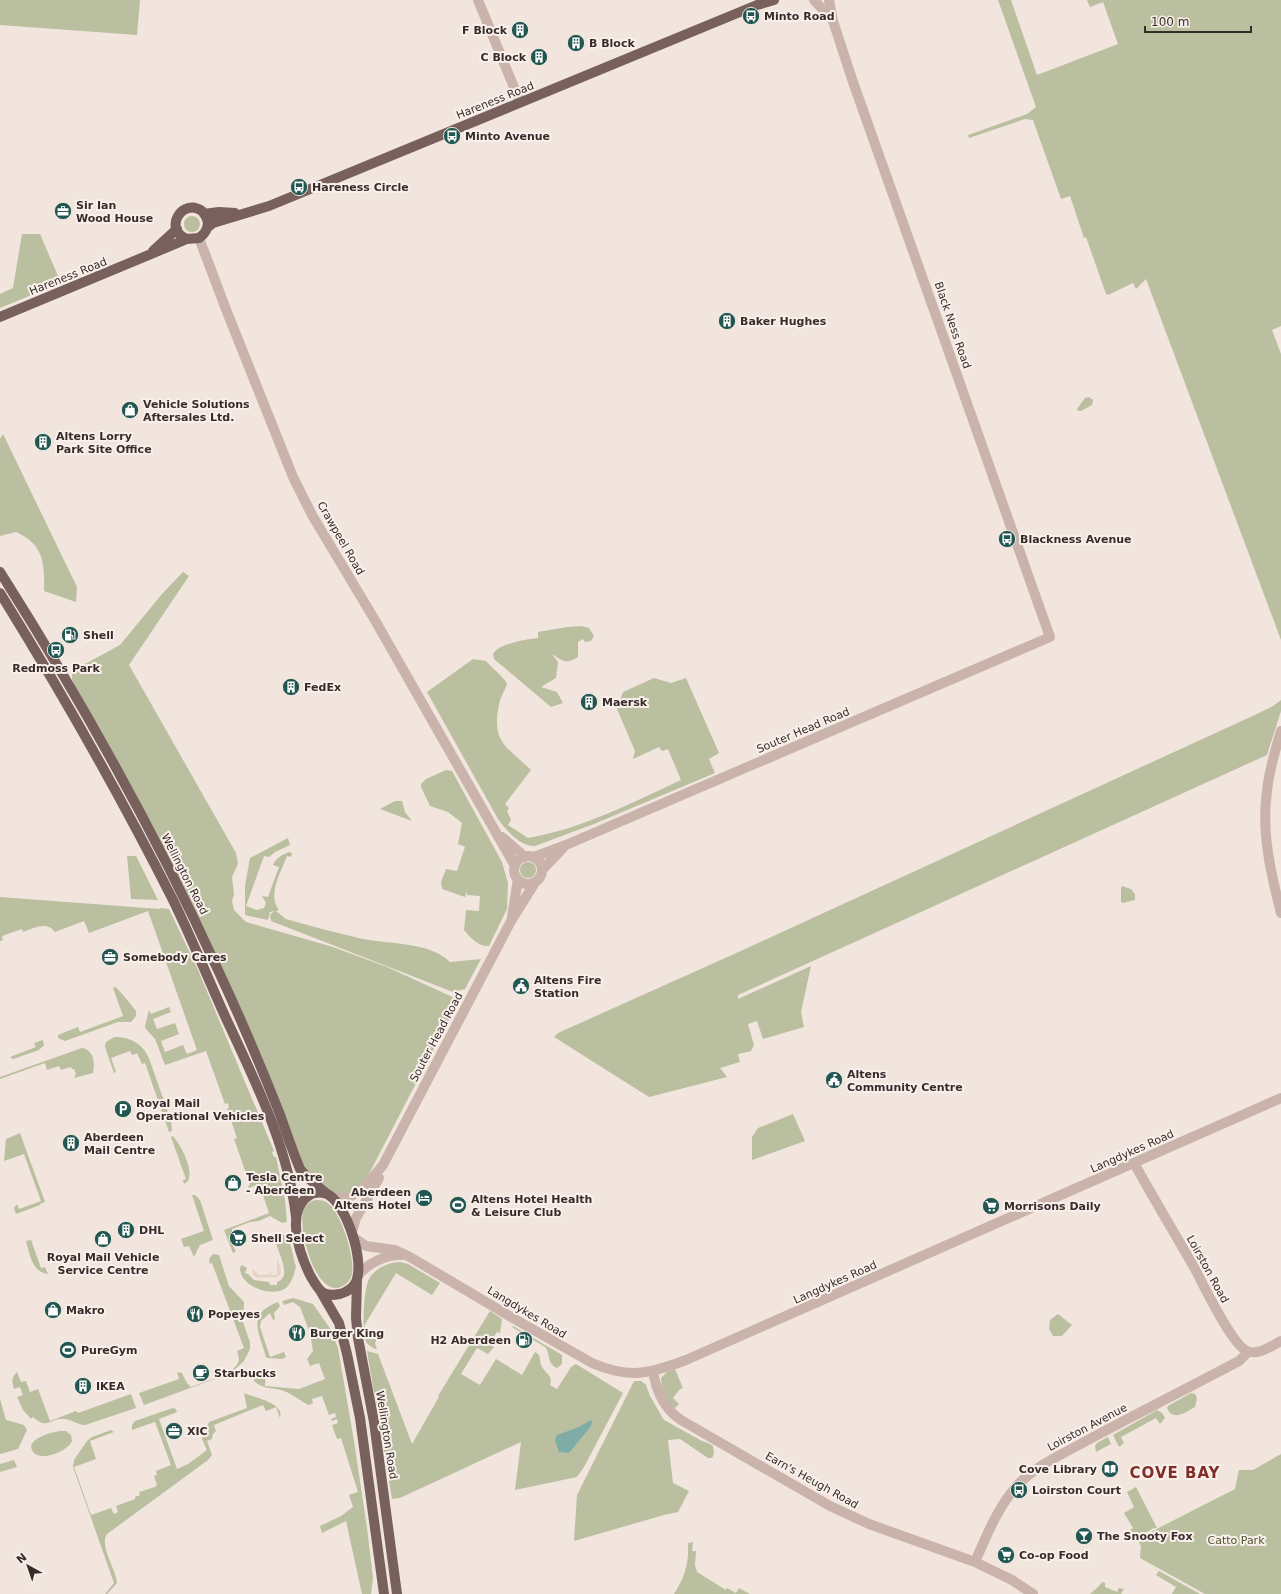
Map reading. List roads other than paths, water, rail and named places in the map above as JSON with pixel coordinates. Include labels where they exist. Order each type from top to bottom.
[{"type":"main road","name":"Hareness Road","points":[[207,228],[213,223],[269,206],[760,2],[774,0]]},
{"type":"main road","points":[[196,208],[204,214],[207,220],[207,228],[204,234],[199,238],[187,239],[181,236],[176,229],[176,223],[177,217],[185,209],[196,208]]},
{"type":"main road","name":"Hareness Road","points":[[204,214],[219,212],[241,214]]},
{"type":"main road","name":"Hareness Road","points":[[145,257],[176,229]]},
{"type":"main road","name":"Hareness Road","points":[[0,317],[187,239]]},
{"type":"main road","name":"Wellington Road","points":[[0,572],[62,673],[150,831],[188,905],[267,1083],[300,1168],[308,1178],[328,1195],[340,1209],[353,1235],[358,1260],[358,1338],[375,1429],[397,1594]]},
{"type":"main road","name":"Wellington Road","points":[[0,593],[90,744],[173,901],[250,1071],[280,1143],[289,1178],[300,1252],[309,1273],[321,1292]]},
{"type":"main road","points":[[296,1217],[300,1206],[306,1198],[316,1192],[328,1195]]},
{"type":"main road","points":[[321,1292],[331,1295],[345,1292],[354,1286],[357,1278]]},
{"type":"main road","points":[[321,1292],[338,1323],[347,1354],[364,1445],[384,1594]]},
{"type":"street","points":[[478,0],[520,102]]},
{"type":"street","name":"Black Ness Road","points":[[814,0],[833,21]]},
{"type":"street","name":"Black Ness Road","points":[[829,0],[833,21],[1050,637]]},
{"type":"street","name":"Crawpeel Road","points":[[199,238],[226,312],[293,477],[312,515],[376,622],[515,866]]},
{"type":"street","name":"Souter Head Road","points":[[529,857],[566,845],[1050,637]]},
{"type":"street","points":[[1281,731],[1272,761],[1266,792],[1265,826],[1269,861],[1281,913]]},
{"type":"street","name":"Crawpeel Road","points":[[497,833],[529,857]]},
{"type":"street","name":"Souter Head Road","points":[[542,870],[566,845]]},
{"type":"street","points":[[529,857],[539,862],[542,870],[539,878],[529,884],[521,882],[518,879],[514,873],[515,866],[517,861],[529,857]]},
{"type":"street","name":"Souter Head Road","points":[[511,920],[518,879]]},
{"type":"street","name":"Souter Head Road","points":[[328,1195],[343,1197],[357,1192],[370,1182],[383,1165],[511,920],[536,881]]},
{"type":"street","name":"Langdykes Road","points":[[353,1235],[366,1246],[395,1250],[406,1255],[592,1363],[621,1372],[653,1371],[686,1360],[1281,1098]]},
{"type":"street","name":"Loirston Road","points":[[1134,1163],[1221,1317],[1239,1345],[1248,1352]]},
{"type":"street","name":"Souter Head Road","points":[[353,1235],[355,1221],[379,1178],[383,1165]]},
{"type":"street","points":[[357,1278],[364,1270],[385,1257],[392,1255],[406,1255]]},
{"type":"street","points":[[1248,1352],[1259,1352],[1281,1342]]},
{"type":"street","name":"Loirston Avenue","points":[[975,1562],[994,1519],[1016,1486],[1037,1468],[1238,1361],[1248,1352]]},
{"type":"street","name":"Earn's Heugh Road","points":[[653,1371],[660,1397],[672,1414],[680,1420],[836,1510],[869,1524],[975,1562],[1012,1580],[1033,1594]]},
{"type":"water","points":[[591,1420],[591,1426],[569,1453],[559,1452],[555,1440],[557,1435],[579,1427]]},
{"type":"place","name":"Minto Road","points":[[751,16]]},
{"type":"place","name":"F Block","points":[[520,30]]},
{"type":"place","name":"B Block","points":[[576,43]]},
{"type":"place","name":"C Block","points":[[539,57]]},
{"type":"place","name":"Minto Avenue","points":[[452,136]]},
{"type":"place","name":"Hareness Circle","points":[[299,187]]},
{"type":"place","name":"Sir Ian Wood House","points":[[63,211]]},
{"type":"place","name":"Baker Hughes","points":[[727,321]]},
{"type":"place","name":"Vehicle Solutions Aftersales Ltd.","points":[[130,410]]},
{"type":"place","name":"Altens Lorry Park Site Office","points":[[43,442]]},
{"type":"place","name":"Blackness Avenue","points":[[1007,539]]},
{"type":"place","name":"Shell","points":[[70,635]]},
{"type":"place","name":"Redmoss Park","points":[[56,650]]},
{"type":"place","name":"FedEx","points":[[291,687]]},
{"type":"place","name":"Maersk","points":[[589,702]]},
{"type":"place","name":"Somebody Cares","points":[[110,957]]},
{"type":"place","name":"Altens Fire Station","points":[[521,986]]},
{"type":"place","name":"Altens Community Centre","points":[[834,1080]]},
{"type":"place","name":"Royal Mail Operational Vehicles","points":[[123,1109]]},
{"type":"place","name":"Aberdeen Mail Centre","points":[[71,1143]]},
{"type":"place","name":"Tesla Centre - Aberdeen","points":[[233,1183]]},
{"type":"place","name":"Aberdeen Altens Hotel","points":[[424,1198]]},
{"type":"place","name":"Altens Hotel Health & Leisure Club","points":[[458,1205]]},
{"type":"place","name":"Morrisons Daily","points":[[991,1206]]},
{"type":"place","name":"DHL","points":[[126,1230]]},
{"type":"place","name":"Shell Select","points":[[238,1238]]},
{"type":"place","name":"Royal Mail Vehicle Service Centre","points":[[103,1239]]},
{"type":"place","name":"Makro","points":[[53,1310]]},
{"type":"place","name":"Popeyes","points":[[195,1314]]},
{"type":"place","name":"Burger King","points":[[297,1333]]},
{"type":"place","name":"H2 Aberdeen","points":[[524,1340]]},
{"type":"place","name":"PureGym","points":[[68,1350]]},
{"type":"place","name":"Starbucks","points":[[201,1373]]},
{"type":"place","name":"IKEA","points":[[83,1386]]},
{"type":"place","name":"XIC","points":[[174,1431]]},
{"type":"place","name":"Cove Library","points":[[1110,1469]]},
{"type":"place","name":"Loirston Court","points":[[1019,1490]]},
{"type":"place","name":"The Snooty Fox","points":[[1084,1536]]},
{"type":"place","name":"Co-op Food","points":[[1006,1555]]},
{"type":"district","name":"COVE BAY","points":[[1175,1473]]},
{"type":"park label","name":"Catto Park","points":[[1236,1540]]}]
